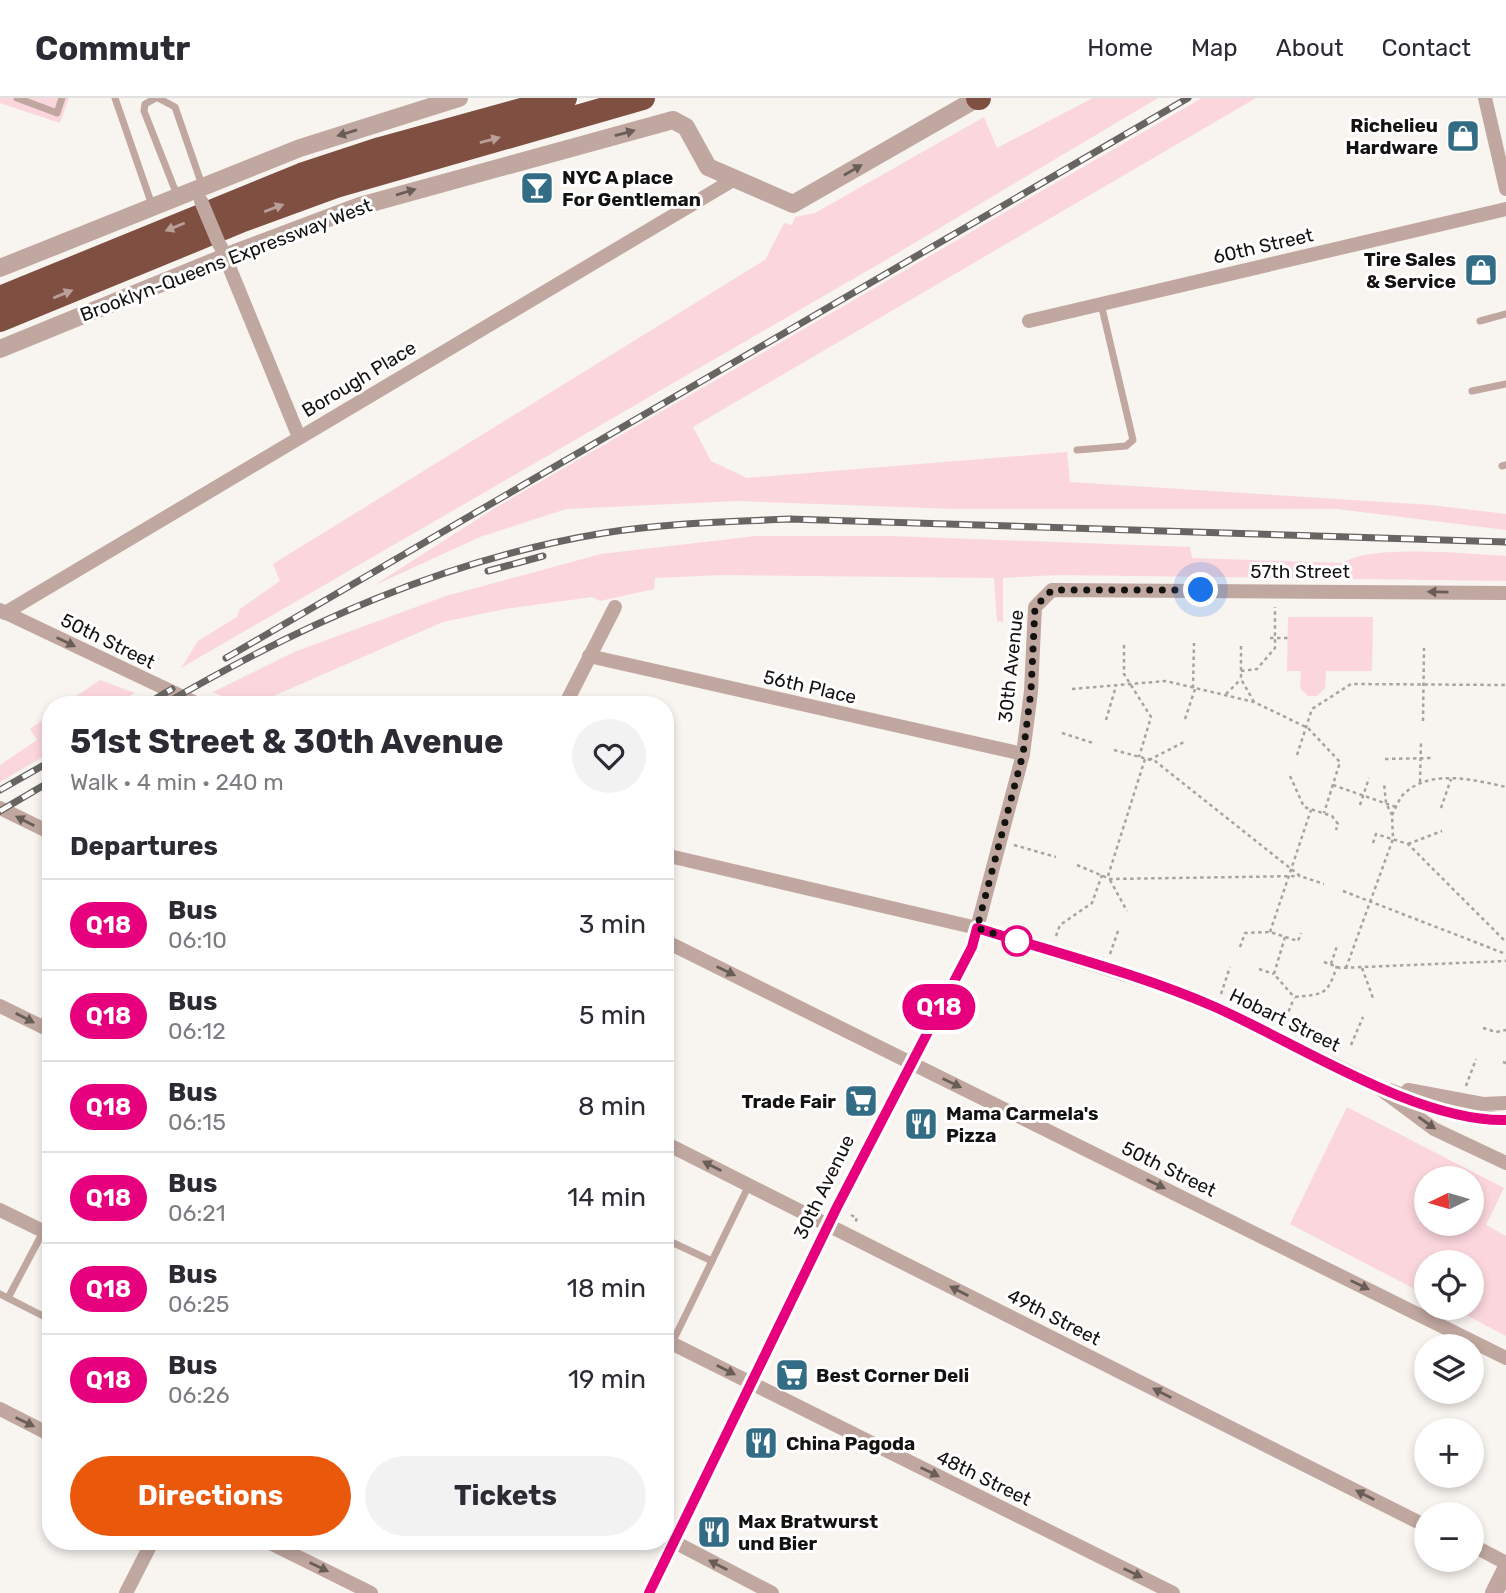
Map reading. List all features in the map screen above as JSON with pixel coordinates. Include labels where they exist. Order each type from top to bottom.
[{"type":"highway","points":[[0,298],[319,169],[565,98]]},
{"type":"highway","name":"Brooklyn-Queens Expressway West","points":[[0,320],[243,220],[335,186],[643,98]]},
{"type":"street","points":[[0,268],[177,195],[200,191],[300,148],[459,98]]},
{"type":"street","points":[[733,180],[793,204],[978,98]]},
{"type":"street","points":[[1485,98],[1506,189]]},
{"type":"street","name":"Brooklyn-Queens Expressway West","points":[[0,349],[222,250],[360,206],[673,120],[681,122],[692,136],[708,167],[733,180]]},
{"type":"street","name":"Borough Place","points":[[2,612],[733,180]]},
{"type":"street","points":[[200,191],[299,437]]},
{"type":"street","name":"60th Street","points":[[1029,321],[1506,209]]},
{"type":"street","name":"57th Street","points":[[1052,590],[1506,593]]},
{"type":"street","name":"30th Avenue","points":[[674,1532],[752,1384],[910,1062],[972,947],[1023,754],[1031,691],[1035,607],[1052,590]]},
{"type":"street","points":[[569,696],[615,607]]},
{"type":"street","name":"50th Street","points":[[2,612],[181,696]]},
{"type":"street","name":"56th Place","points":[[589,656],[1023,754]]},
{"type":"street","points":[[0,808],[42,829]]},
{"type":"street","name":"Hobart Street","points":[[674,857],[977,928],[1155,984],[1216,1008],[1372,1083],[1434,1129],[1506,1163]]},
{"type":"street","name":"50th Street","points":[[674,945],[1506,1358]]},
{"type":"street","points":[[0,1006],[42,1027]]},
{"type":"street","points":[[1372,1083],[1483,1104],[1506,1103]]},
{"type":"street","points":[[1372,1083],[1448,1113],[1506,1120]]},
{"type":"street","name":"49th Street","points":[[674,1148],[1414,1520]]},
{"type":"street","points":[[0,1210],[42,1231]]},
{"type":"street","name":"48th Street","points":[[674,1345],[1173,1593]]},
{"type":"street","points":[[0,1409],[42,1430]]},
{"type":"street","points":[[674,1542],[765,1591]]},
{"type":"street","points":[[126,1593],[148,1550]]},
{"type":"street","points":[[284,1550],[371,1593]]},
{"type":"street","name":"30th Avenue","points":[[649,1593],[666,1550]]},
{"type":"street","points":[[1484,1551],[1506,1563]]},
{"type":"street","points":[[1493,1593],[1506,1569]]},
{"type":"lane","points":[[17,98],[57,113],[62,98]]},
{"type":"lane","points":[[115,98],[152,205]]},
{"type":"lane","points":[[177,195],[144,111],[145,104],[157,98],[175,107],[200,191]]},
{"type":"lane","points":[[1077,450],[1126,446],[1133,440],[1101,304]]},
{"type":"lane","points":[[1479,321],[1506,314]]},
{"type":"lane","points":[[1472,391],[1506,384]]},
{"type":"lane","points":[[674,1331],[749,1185]]},
{"type":"lane","points":[[42,1240],[4,1296],[42,1315]]},
{"type":"lane","points":[[674,1242],[712,1261]]},
{"type":"path","points":[[1241,671],[1257,669],[1275,648],[1275,600]]},
{"type":"path","points":[[1273,638],[1287,638]]},
{"type":"path","points":[[1185,719],[1194,688],[1194,643]]},
{"type":"path","points":[[1124,645],[1124,674],[1151,718],[1139,757]]},
{"type":"path","points":[[1241,646],[1241,679],[1254,702]]},
{"type":"path","points":[[1423,721],[1424,648]]},
{"type":"path","points":[[1224,696],[1241,679]]},
{"type":"path","points":[[1073,689],[1166,681],[1254,702],[1306,727],[1340,762],[1324,813]]},
{"type":"path","points":[[1297,755],[1312,709],[1351,684],[1506,685]]},
{"type":"path","points":[[1106,720],[1116,685]]},
{"type":"path","points":[[1062,733],[1093,743]]},
{"type":"path","points":[[1127,911],[1109,877],[1147,759],[1186,741]]},
{"type":"path","points":[[1420,782],[1421,742]]},
{"type":"path","points":[[1114,750],[1147,759],[1300,876]]},
{"type":"path","points":[[1385,759],[1431,758]]},
{"type":"path","points":[[1290,776],[1304,807],[1332,816],[1338,824],[1336,830]]},
{"type":"path","points":[[1360,805],[1369,778]]},
{"type":"path","points":[[1392,815],[1403,794],[1420,782],[1465,778],[1506,787]]},
{"type":"path","points":[[1441,808],[1451,779]]},
{"type":"path","points":[[1346,968],[1393,839],[1392,815],[1386,803],[1384,783]]},
{"type":"path","points":[[1333,785],[1396,807]]},
{"type":"path","points":[[1270,932],[1311,810]]},
{"type":"path","points":[[1408,844],[1442,831]]},
{"type":"path","points":[[1373,843],[1376,834],[1408,844],[1506,942]]},
{"type":"path","points":[[1001,841],[1056,857]]},
{"type":"path","points":[[1077,866],[1109,877],[1300,876],[1324,884]]},
{"type":"path","points":[[1056,936],[1060,925],[1092,904],[1102,874]]},
{"type":"path","points":[[1343,891],[1506,954]]},
{"type":"path","points":[[1110,954],[1118,931]]},
{"type":"path","points":[[1240,947],[1245,933],[1270,932],[1298,941],[1301,933]]},
{"type":"path","points":[[1275,974],[1285,937]]},
{"type":"path","points":[[1331,964],[1337,946]]},
{"type":"path","points":[[1324,962],[1346,968],[1506,961]]},
{"type":"path","points":[[1221,994],[1230,967]]},
{"type":"path","points":[[1294,997],[1322,995],[1329,989],[1337,967]]},
{"type":"path","points":[[1362,967],[1373,998]]},
{"type":"path","points":[[1259,969],[1275,974],[1294,997]]},
{"type":"path","points":[[1286,1017],[1294,997]]},
{"type":"path","points":[[1351,1045],[1363,1017]]},
{"type":"path","points":[[1483,1028],[1496,1032],[1506,1030]]},
{"type":"path","points":[[1466,1086],[1476,1059]]},
{"type":"path","points":[[851,1215],[857,1219],[855,1223]]},
{"type":"shaded area","points":[[0,98],[69,98],[60,123],[0,103]]},
{"type":"shaded area","points":[[1093,98],[1158,98],[891,257],[181,668],[198,641],[237,617],[240,609],[280,581],[273,564],[765,260],[784,223],[792,225],[795,217],[815,213],[984,117],[997,148]]},
{"type":"shaded area","points":[[1202,98],[1256,98],[693,427],[711,461],[747,478],[1067,452],[1070,482],[1431,505],[1506,514],[1506,530],[1337,509],[954,509],[736,501],[566,509],[480,537],[373,586],[495,508]]},
{"type":"shaded area","points":[[756,536],[890,536],[1190,547],[1192,558],[1343,563],[1356,557],[1397,552],[1506,556],[1506,581],[1058,575],[1003,578],[1003,622],[997,621],[994,578],[722,575],[655,578],[654,589],[600,601],[592,597],[505,609],[443,622],[274,696],[222,696],[213,692],[294,652],[446,596],[601,554]]},
{"type":"shaded area","points":[[1288,617],[1373,617],[1372,671],[1326,671],[1325,688],[1317,696],[1308,696],[1300,688],[1301,671],[1287,671]]},
{"type":"shaded area","points":[[100,680],[135,693],[130,696],[76,696]]},
{"type":"shaded area","points":[[42,720],[42,757],[0,782],[0,765],[37,740],[30,729]]},
{"type":"shaded area","points":[[1347,1107],[1461,1166],[1414,1166],[1414,1236],[1484,1236],[1484,1178],[1504,1188],[1486,1225],[1506,1236],[1506,1336],[1476,1320],[1484,1320],[1484,1250],[1414,1250],[1414,1289],[1290,1224]]},
{"type":"railway","points":[[226,658],[1188,98]]},
{"type":"railway","points":[[179,696],[321,622],[431,578],[545,545],[650,527],[789,519],[1506,542]]},
{"type":"railway","points":[[488,571],[543,556]]},
{"type":"railway","points":[[160,696],[172,689]]},
{"type":"railway","points":[[0,790],[42,766]]},
{"type":"railway","points":[[0,811],[42,786]]},
{"type":"bus line","name":"Q18","points":[[674,1542],[837,1207],[916,1050],[972,947],[977,928],[1155,984],[1216,1008],[1372,1083],[1448,1113],[1506,1120]]},
{"type":"bus line","name":"Q18","points":[[649,1593],[670,1550]]},
{"type":"place","name":"Richelieu Hardware","points":[[1463,136]]},
{"type":"place","name":"NYC A place For Gentleman","points":[[537,188]]},
{"type":"place","name":"Tire Sales & Service","points":[[1481,270]]},
{"type":"place","name":"Trade Fair","points":[[861,1101]]},
{"type":"place","name":"Mama Carmela's Pizza","points":[[921,1124]]},
{"type":"place","name":"Best Corner Deli","points":[[792,1375]]},
{"type":"place","name":"China Pagoda","points":[[761,1443]]},
{"type":"place","name":"Max Bratwurst und Bier","points":[[714,1532]]},
{"type":"route","points":[[1017,941],[977,928],[1023,754],[1031,691],[1035,607],[1052,590],[1201,590]]}]
